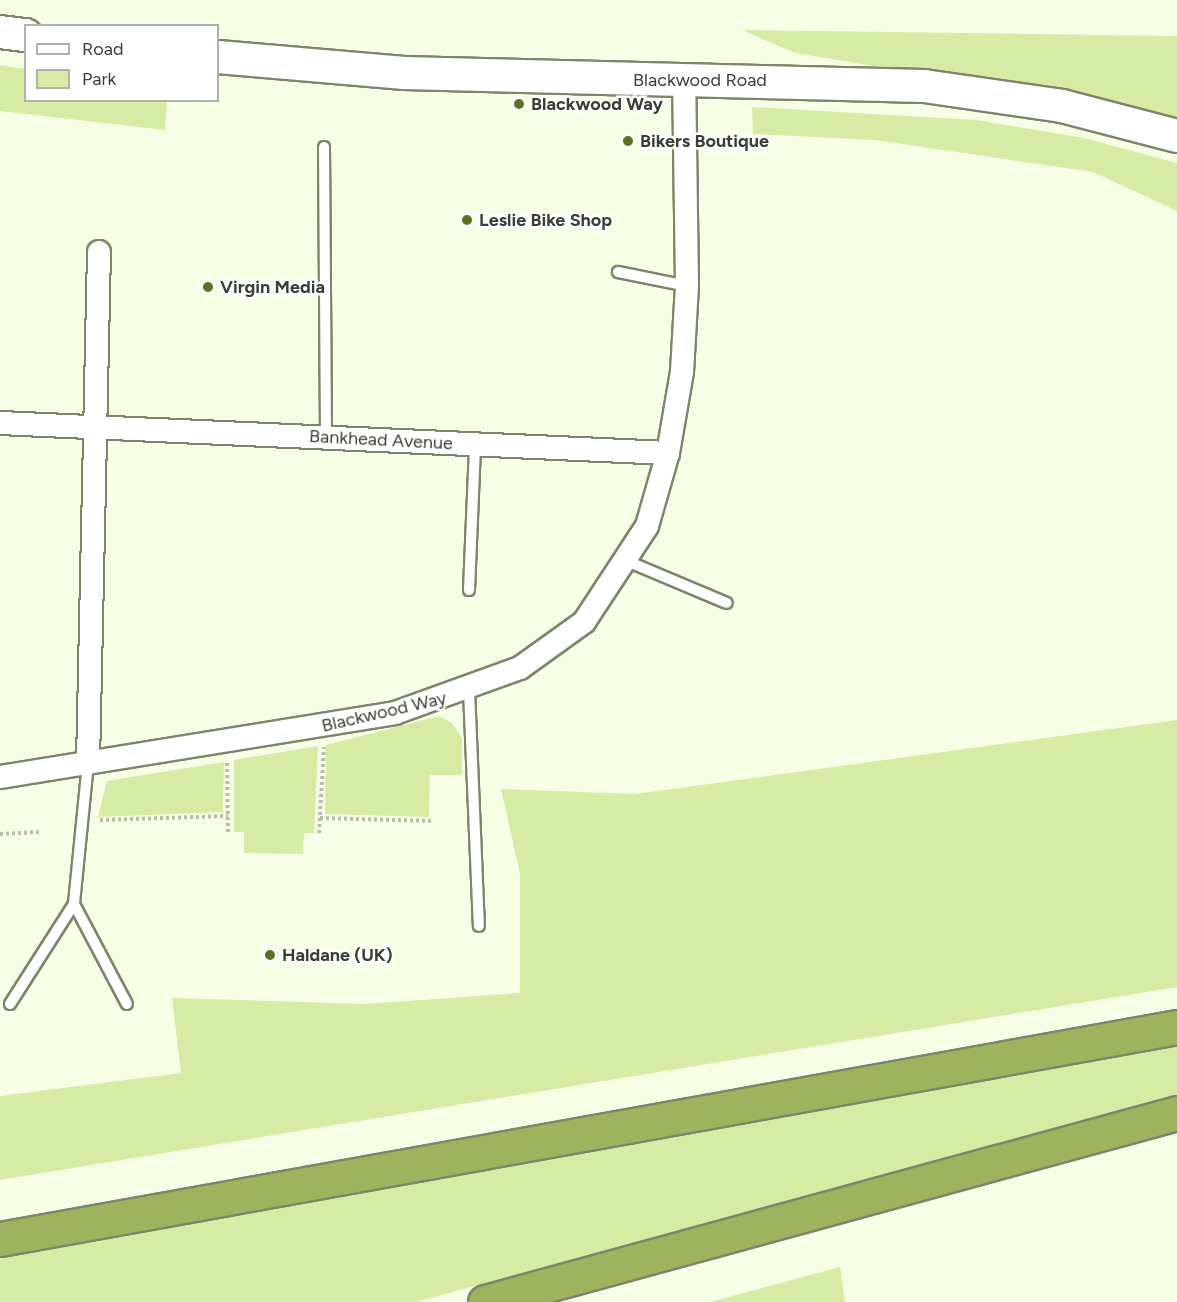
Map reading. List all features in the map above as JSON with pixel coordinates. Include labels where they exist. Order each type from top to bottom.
[{"type":"highway","points":[[0,1239],[1177,1027]]},
{"type":"highway","points":[[485,1302],[1177,1113]]},
{"type":"main road","points":[[0,32],[24,35]]},
{"type":"main road","name":"Blackwood Road","points":[[219,57],[404,73],[924,86],[1062,106],[1177,136]]},
{"type":"street","name":"Blackwood Way","points":[[0,777],[325,727],[395,713],[469,690],[520,668],[584,622],[627,561],[647,526],[668,453],[682,372],[687,286],[684,81]]},
{"type":"street","points":[[88,763],[99,252]]},
{"type":"street","name":"Bankhead Avenue","points":[[0,423],[668,453]]},
{"type":"lane","points":[[324,147],[326,437]]},
{"type":"lane","points":[[618,272],[687,286]]},
{"type":"lane","points":[[469,590],[475,444]]},
{"type":"lane","points":[[627,561],[727,603]]},
{"type":"lane","points":[[469,690],[479,926]]},
{"type":"lane","points":[[10,1004],[74,904],[88,763]]},
{"type":"lane","points":[[74,904],[127,1004]]},
{"type":"path","points":[[319,833],[325,727]]},
{"type":"path","points":[[227,741],[228,832]]},
{"type":"path","points":[[82,821],[228,816]]},
{"type":"path","points":[[320,818],[434,822]]},
{"type":"path","points":[[0,834],[40,832]]},
{"type":"green space","points":[[742,30],[1177,36],[1177,123],[1078,100],[795,53]]},
{"type":"green space","points":[[0,65],[24,69],[24,102],[167,102],[165,130],[0,111]]},
{"type":"green space","points":[[752,107],[976,120],[1084,138],[1177,163],[1177,211],[1093,172],[875,140],[753,134]]},
{"type":"green space","points":[[439,716],[452,723],[462,738],[462,775],[430,775],[429,817],[325,814],[326,745]]},
{"type":"green space","points":[[1177,720],[1177,987],[0,1180],[0,1096],[181,1073],[172,998],[366,1004],[520,993],[520,874],[501,789],[635,794]]},
{"type":"green space","points":[[318,746],[314,833],[304,833],[303,854],[244,853],[244,832],[234,832],[234,760]]},
{"type":"green space","points":[[224,762],[223,812],[98,817],[107,781]]},
{"type":"green space","points":[[1177,1046],[1177,1096],[416,1302],[0,1302],[0,1253]]},
{"type":"green space","points":[[840,1267],[845,1302],[710,1302]]},
{"type":"place","name":"Blackwood Way","points":[[519,104]]},
{"type":"place","name":"Bikers Boutique","points":[[628,141]]},
{"type":"place","name":"Leslie Bike Shop","points":[[467,220]]},
{"type":"place","name":"Virgin Media","points":[[208,287]]},
{"type":"place","name":"Haldane (UK)","points":[[270,955]]}]
